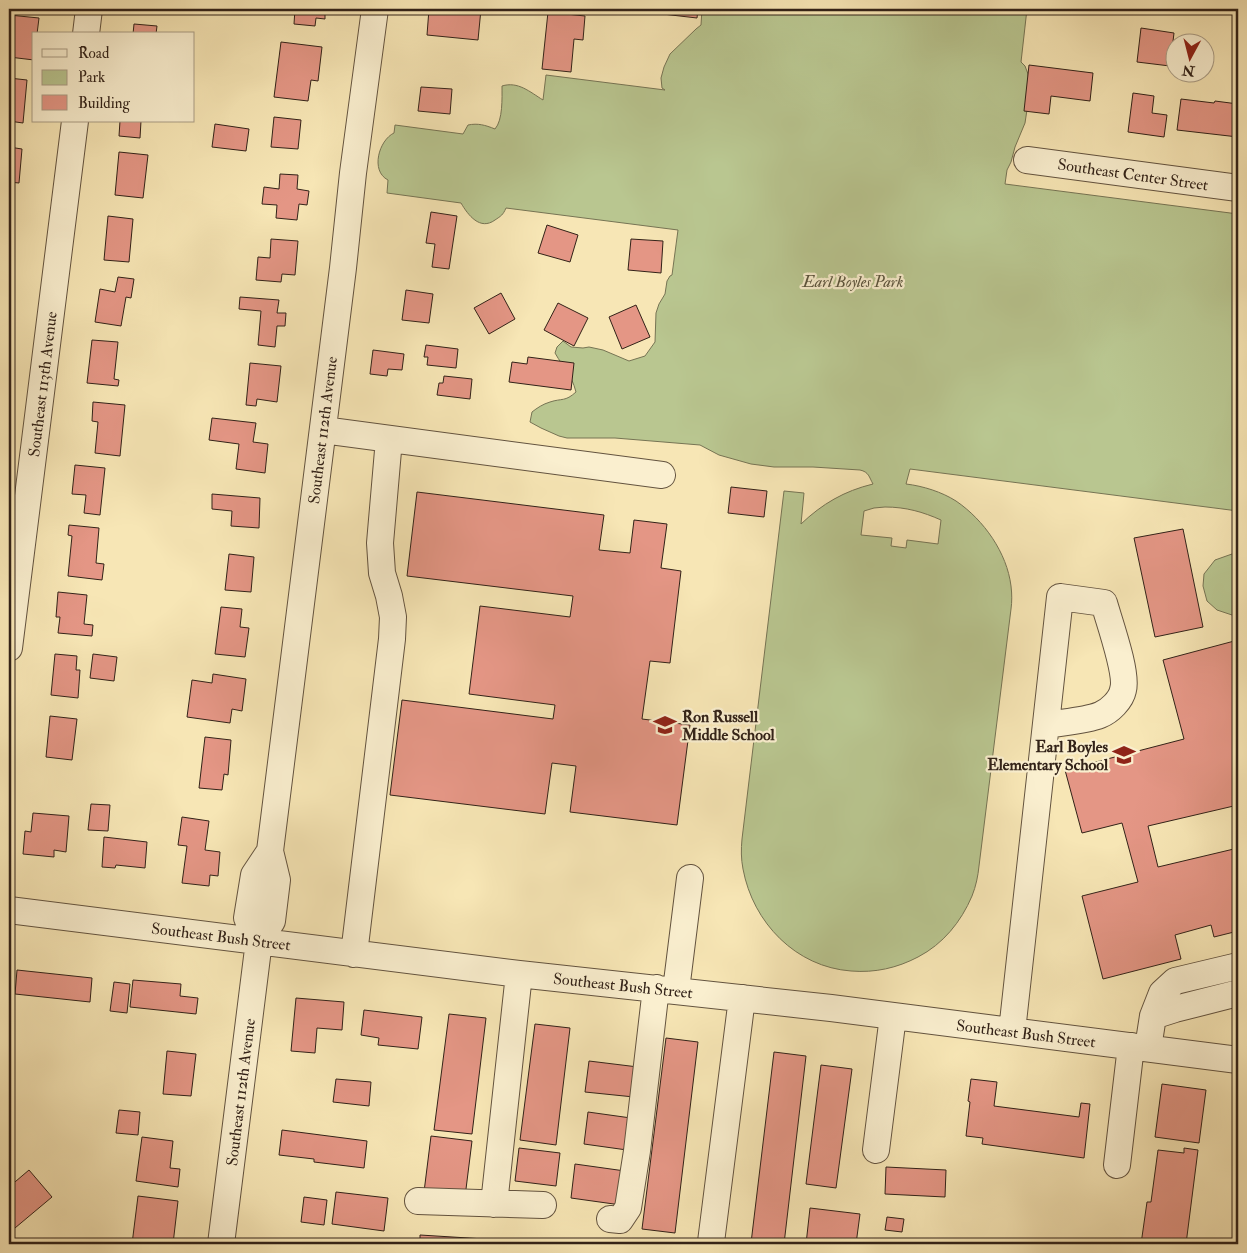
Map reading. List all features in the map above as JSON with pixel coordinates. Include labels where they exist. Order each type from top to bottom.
[{"type":"street","points":[[86,32],[89,9]]},
{"type":"street","name":"Southeast 112th Avenue","points":[[221,1244],[259,941],[247,918],[254,875],[270,851],[342,277],[353,173],[375,9]]},
{"type":"street","name":"Southeast 113th Avenue","points":[[9,648],[75,122]]},
{"type":"street","name":"Southeast Center Street","points":[[1027,160],[1238,188]]},
{"type":"street","points":[[323,430],[662,475]]},
{"type":"street","points":[[354,954],[392,639],[393,617],[382,573],[380,543],[389,439]]},
{"type":"street","points":[[1012,1031],[1060,597],[1104,603],[1124,677],[1124,691],[1109,710],[1100,715],[1046,725]]},
{"type":"street","points":[[610,1219],[620,1220],[628,1208],[666,989],[682,936],[690,878]]},
{"type":"street","name":"Southeast Bush Street","points":[[9,910],[354,954],[893,1016],[1238,1060]]},
{"type":"street","points":[[1117,1165],[1140,1047],[1162,993],[1175,981],[1238,966]]},
{"type":"street","points":[[494,1204],[519,974]]},
{"type":"street","points":[[1153,1016],[1238,993]]},
{"type":"street","points":[[711,1242],[742,998]]},
{"type":"street","points":[[876,1150],[893,1016]]},
{"type":"street","points":[[418,1201],[543,1205]]},
{"type":"green space","name":"Earl Boyles Park","points":[[702,9],[1027,9],[1021,62],[1028,74],[1028,103],[1025,123],[1007,170],[1005,184],[1238,214],[1238,511],[910,469],[906,484],[932,490],[956,501],[976,518],[993,538],[1005,561],[1009,574],[1012,601],[977,881],[968,906],[943,939],[927,952],[910,961],[886,969],[851,971],[831,968],[812,961],[795,951],[780,939],[756,907],[748,889],[741,854],[784,491],[804,493],[801,524],[834,499],[852,490],[873,484],[868,475],[860,470],[774,467],[751,464],[719,455],[700,445],[615,438],[567,438],[530,422],[532,412],[538,408],[550,402],[566,399],[576,392],[570,376],[555,353],[557,347],[563,341],[571,347],[589,347],[603,350],[629,361],[645,356],[655,342],[656,313],[665,294],[667,281],[672,275],[678,230],[506,208],[503,214],[490,223],[479,223],[471,217],[461,203],[387,193],[388,180],[382,176],[379,170],[378,163],[381,149],[384,142],[394,133],[395,125],[463,134],[468,125],[472,124],[495,129],[501,115],[502,86],[519,86],[543,100],[546,75],[665,90],[662,88],[661,78],[670,54],[701,25]],"holes":[[[885,507],[914,511],[941,520],[938,544],[907,540],[906,548],[891,546],[892,538],[861,535],[864,511]]]},
{"type":"green space","points":[[1232,554],[1238,554],[1238,617],[1217,610],[1207,601],[1203,586],[1204,574],[1215,560]]},
{"type":"building","points":[[295,9],[325,9],[325,19],[316,18],[315,26],[294,24]]},
{"type":"building","points":[[429,9],[481,9],[478,40],[427,35]]},
{"type":"building","points":[[581,9],[619,9],[618,13]]},
{"type":"building","points":[[654,9],[698,9],[697,18],[654,13]]},
{"type":"building","points":[[548,12],[585,16],[583,40],[574,39],[571,72],[542,69]]},
{"type":"building","points":[[9,15],[39,18],[37,32],[32,32],[32,60],[9,57]]},
{"type":"building","points":[[134,24],[157,26],[156,32],[133,32]]},
{"type":"building","points":[[1141,28],[1167,32],[1164,32],[1164,65],[1137,62]]},
{"type":"building","points":[[281,42],[322,47],[318,81],[311,80],[308,101],[274,97]]},
{"type":"building","points":[[1029,65],[1093,73],[1090,101],[1051,96],[1049,114],[1024,111]]},
{"type":"building","points":[[9,78],[27,80],[23,123],[9,121]]},
{"type":"building","points":[[421,87],[452,89],[450,114],[418,111]]},
{"type":"building","points":[[1133,93],[1154,96],[1152,113],[1167,115],[1164,137],[1128,132]]},
{"type":"building","points":[[1181,99],[1238,104],[1238,137],[1177,130]]},
{"type":"building","points":[[274,117],[301,120],[298,149],[271,147]]},
{"type":"building","points":[[120,122],[141,122],[140,138],[119,136]]},
{"type":"building","points":[[215,124],[249,129],[246,151],[212,147]]},
{"type":"building","points":[[9,147],[22,149],[19,183],[9,182]]},
{"type":"building","points":[[119,152],[148,155],[143,198],[115,195]]},
{"type":"building","points":[[280,174],[298,175],[297,189],[309,191],[307,205],[299,204],[297,220],[276,218],[277,205],[262,204],[264,187],[279,189]]},
{"type":"building","points":[[431,212],[457,216],[449,269],[432,267],[435,244],[426,243]]},
{"type":"building","points":[[108,216],[133,219],[129,262],[104,260]]},
{"type":"building","points":[[547,225],[578,235],[570,262],[538,253]]},
{"type":"building","points":[[271,239],[298,241],[295,275],[282,274],[281,282],[256,280],[258,257],[270,258]]},
{"type":"building","points":[[631,239],[663,241],[661,273],[628,270]]},
{"type":"building","points":[[118,277],[134,279],[131,298],[126,297],[121,326],[95,322],[100,289],[115,292]]},
{"type":"building","points":[[406,290],[433,294],[429,323],[402,320]]},
{"type":"building","points":[[501,293],[515,319],[489,334],[474,308]]},
{"type":"building","points":[[240,297],[279,300],[277,313],[286,313],[285,326],[277,326],[275,347],[258,345],[261,311],[239,309]]},
{"type":"building","points":[[558,303],[588,318],[574,346],[544,330]]},
{"type":"building","points":[[636,305],[650,337],[622,349],[609,317]]},
{"type":"building","points":[[92,340],[118,342],[114,379],[119,380],[118,386],[87,383]]},
{"type":"building","points":[[426,345],[458,349],[456,368],[427,365],[428,357],[424,357]]},
{"type":"building","points":[[373,350],[404,354],[402,370],[388,369],[387,376],[370,374]]},
{"type":"building","points":[[528,357],[574,363],[571,390],[509,382],[512,362],[527,364]]},
{"type":"building","points":[[250,363],[281,366],[277,402],[257,399],[256,406],[246,405]]},
{"type":"building","points":[[444,376],[472,379],[470,399],[437,395],[439,383],[443,383]]},
{"type":"building","points":[[93,402],[125,405],[120,456],[95,453],[98,422],[92,421]]},
{"type":"building","points":[[212,418],[256,423],[253,442],[268,444],[265,473],[236,469],[239,444],[209,440]]},
{"type":"building","points":[[75,465],[105,468],[100,515],[84,513],[86,495],[72,494]]},
{"type":"building","points":[[731,487],[767,491],[764,517],[728,513]]},
{"type":"building","points":[[417,492],[604,515],[599,550],[630,553],[634,520],[667,524],[661,568],[681,571],[670,663],[650,661],[642,719],[690,725],[677,825],[570,812],[576,766],[552,763],[545,814],[390,795],[402,700],[553,719],[555,705],[469,694],[480,606],[570,617],[573,596],[407,576]]},
{"type":"building","points":[[212,494],[260,498],[259,528],[231,526],[232,511],[212,509]]},
{"type":"building","points":[[69,525],[99,528],[96,563],[104,564],[102,580],[68,576],[72,536],[68,535]]},
{"type":"building","points":[[1183,529],[1203,627],[1155,637],[1134,538]]},
{"type":"building","points":[[229,554],[254,557],[251,592],[225,590]]},
{"type":"building","points":[[58,592],[87,595],[84,624],[93,625],[92,636],[58,633],[60,617],[56,617]]},
{"type":"building","points":[[221,607],[242,609],[240,627],[249,628],[245,657],[215,654]]},
{"type":"building","points":[[1238,640],[1238,805],[1148,826],[1158,867],[1238,848],[1238,931],[1214,937],[1211,925],[1175,935],[1181,959],[1103,979],[1082,896],[1138,882],[1122,823],[1082,833],[1065,770],[1184,739],[1163,660]]},
{"type":"building","points":[[55,654],[77,656],[76,670],[80,670],[78,698],[51,695]]},
{"type":"building","points":[[93,654],[117,657],[114,681],[90,678]]},
{"type":"building","points":[[213,674],[246,679],[242,711],[232,709],[230,723],[187,717],[192,680],[212,683]]},
{"type":"building","points":[[50,716],[77,719],[72,760],[46,757]]},
{"type":"building","points":[[205,737],[231,740],[228,775],[224,774],[222,790],[199,788]]},
{"type":"building","points":[[91,804],[110,805],[108,831],[88,830]]},
{"type":"building","points":[[33,813],[69,816],[66,852],[54,850],[54,857],[23,854],[25,831],[31,832]]},
{"type":"building","points":[[182,817],[209,821],[205,850],[220,852],[218,876],[210,875],[209,886],[182,883],[187,846],[178,845]]},
{"type":"building","points":[[104,837],[147,842],[145,868],[116,865],[115,868],[102,867]]},
{"type":"building","points":[[17,970],[92,978],[90,1002],[15,994]]},
{"type":"building","points":[[133,980],[181,984],[180,996],[198,998],[196,1014],[130,1007]]},
{"type":"building","points":[[114,982],[130,984],[127,1013],[110,1011]]},
{"type":"building","points":[[296,998],[344,1002],[342,1030],[317,1028],[315,1053],[291,1051]]},
{"type":"building","points":[[364,1010],[422,1017],[418,1049],[378,1045],[379,1038],[361,1035]]},
{"type":"building","points":[[449,1014],[486,1018],[472,1134],[434,1130]]},
{"type":"building","points":[[535,1024],[570,1028],[556,1145],[520,1140]]},
{"type":"building","points":[[666,1038],[698,1042],[675,1233],[642,1229]]},
{"type":"building","points":[[167,1051],[196,1054],[191,1096],[163,1094]]},
{"type":"building","points":[[774,1052],[806,1056],[784,1244],[751,1243]]},
{"type":"building","points":[[589,1061],[638,1067],[634,1097],[585,1092]]},
{"type":"building","points":[[821,1065],[852,1069],[836,1188],[806,1184]]},
{"type":"building","points":[[336,1079],[371,1082],[369,1106],[333,1102]]},
{"type":"building","points":[[971,1079],[997,1082],[994,1106],[1079,1117],[1081,1103],[1090,1104],[1084,1158],[982,1144],[983,1138],[966,1136]]},
{"type":"building","points":[[1162,1084],[1206,1090],[1199,1143],[1155,1137]]},
{"type":"building","points":[[119,1110],[140,1112],[138,1135],[116,1133]]},
{"type":"building","points":[[588,1112],[631,1118],[627,1150],[584,1144]]},
{"type":"building","points":[[282,1130],[367,1141],[364,1168],[314,1162],[314,1159],[279,1155]]},
{"type":"building","points":[[431,1136],[472,1141],[465,1197],[424,1192]]},
{"type":"building","points":[[142,1137],[173,1141],[170,1168],[180,1169],[178,1187],[136,1181]]},
{"type":"building","points":[[519,1148],[560,1153],[556,1186],[515,1181]]},
{"type":"building","points":[[1184,1148],[1198,1150],[1186,1244],[1141,1244],[1147,1202],[1151,1202],[1158,1150],[1184,1153]]},
{"type":"building","points":[[575,1164],[625,1171],[621,1205],[571,1198]]},
{"type":"building","points":[[886,1167],[946,1170],[945,1197],[885,1194]]},
{"type":"building","points":[[29,1170],[52,1197],[9,1233],[9,1187]]},
{"type":"building","points":[[336,1192],[388,1198],[384,1231],[332,1224]]},
{"type":"building","points":[[138,1196],[178,1201],[173,1244],[132,1244]]},
{"type":"building","points":[[304,1197],[327,1200],[324,1225],[301,1222]]},
{"type":"building","points":[[810,1208],[860,1214],[856,1244],[806,1244]]},
{"type":"building","points":[[887,1217],[904,1219],[902,1232],[885,1230]]},
{"type":"building","points":[[420,1235],[549,1243],[420,1244]]},
{"type":"place","name":"Ron Russell Middle School","points":[[665,725]]},
{"type":"place","name":"Earl Boyles Elementary School","points":[[1124,755]]}]
